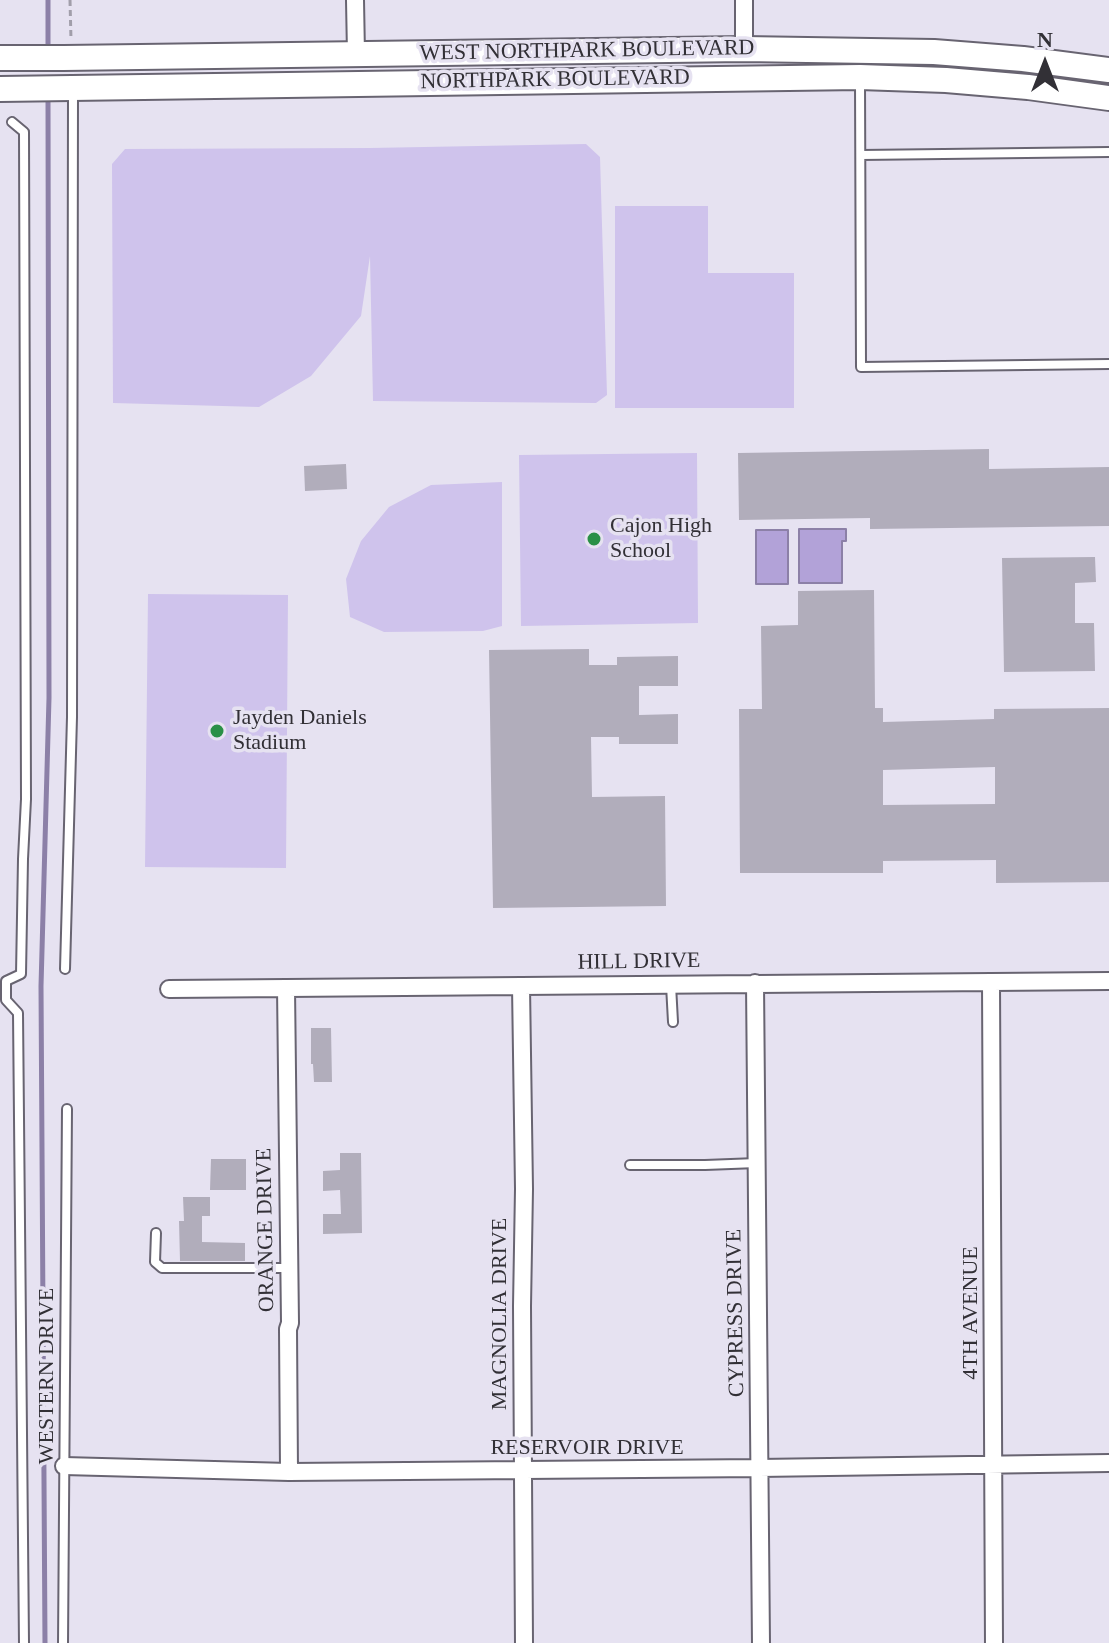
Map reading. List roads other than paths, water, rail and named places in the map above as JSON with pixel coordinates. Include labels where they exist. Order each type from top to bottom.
[{"type":"main road","name":"WEST NORTHPARK BOULEVARD","points":[[0,58],[30,58],[67,49],[356,54],[744,49],[934,52],[1109,70]]},
{"type":"main road","points":[[356,54],[356,83]]},
{"type":"main road","name":"NORTHPARK BOULEVARD","points":[[0,89],[860,77],[946,80],[1109,98]]},
{"type":"street","points":[[355,0],[356,54]]},
{"type":"street","points":[[744,0],[744,49]]},
{"type":"street","name":"HILL DRIVE","points":[[169,989],[1109,981]]},
{"type":"street","name":"4TH AVENUE","points":[[991,982],[994,1643]]},
{"type":"street","name":"CYPRESS DRIVE","points":[[755,983],[761,1643]]},
{"type":"street","name":"MAGNOLIA DRIVE","points":[[521,986],[524,1643]]},
{"type":"street","name":"ORANGE DRIVE","points":[[286,988],[289,1472]]},
{"type":"street","name":"RESERVOIR DRIVE","points":[[64,1466],[289,1472],[1109,1463]]},
{"type":"lane","points":[[860,77],[861,367],[1109,364]]},
{"type":"lane","points":[[65,969],[72,717],[69,88]]},
{"type":"lane","points":[[12,122],[24,132],[26,799],[21,974],[6,981],[6,1000],[18,1013],[24,1643]]},
{"type":"lane","points":[[861,155],[1109,152]]},
{"type":"lane","points":[[671,984],[673,1022]]},
{"type":"lane","name":"WESTERN DRIVE","points":[[63,1643],[67,1109]]},
{"type":"lane","points":[[630,1165],[757,1163]]},
{"type":"lane","points":[[156,1233],[155,1262],[162,1268],[289,1268]]},
{"type":"waterway","points":[[48,0],[48,51]]},
{"type":"waterway","points":[[45,1643],[41,986],[49,698],[48,97]]},
{"type":"place","name":"Cajon High School","points":[[594,539]]},
{"type":"place","name":"Jayden Daniels Stadium","points":[[217,731]]}]
